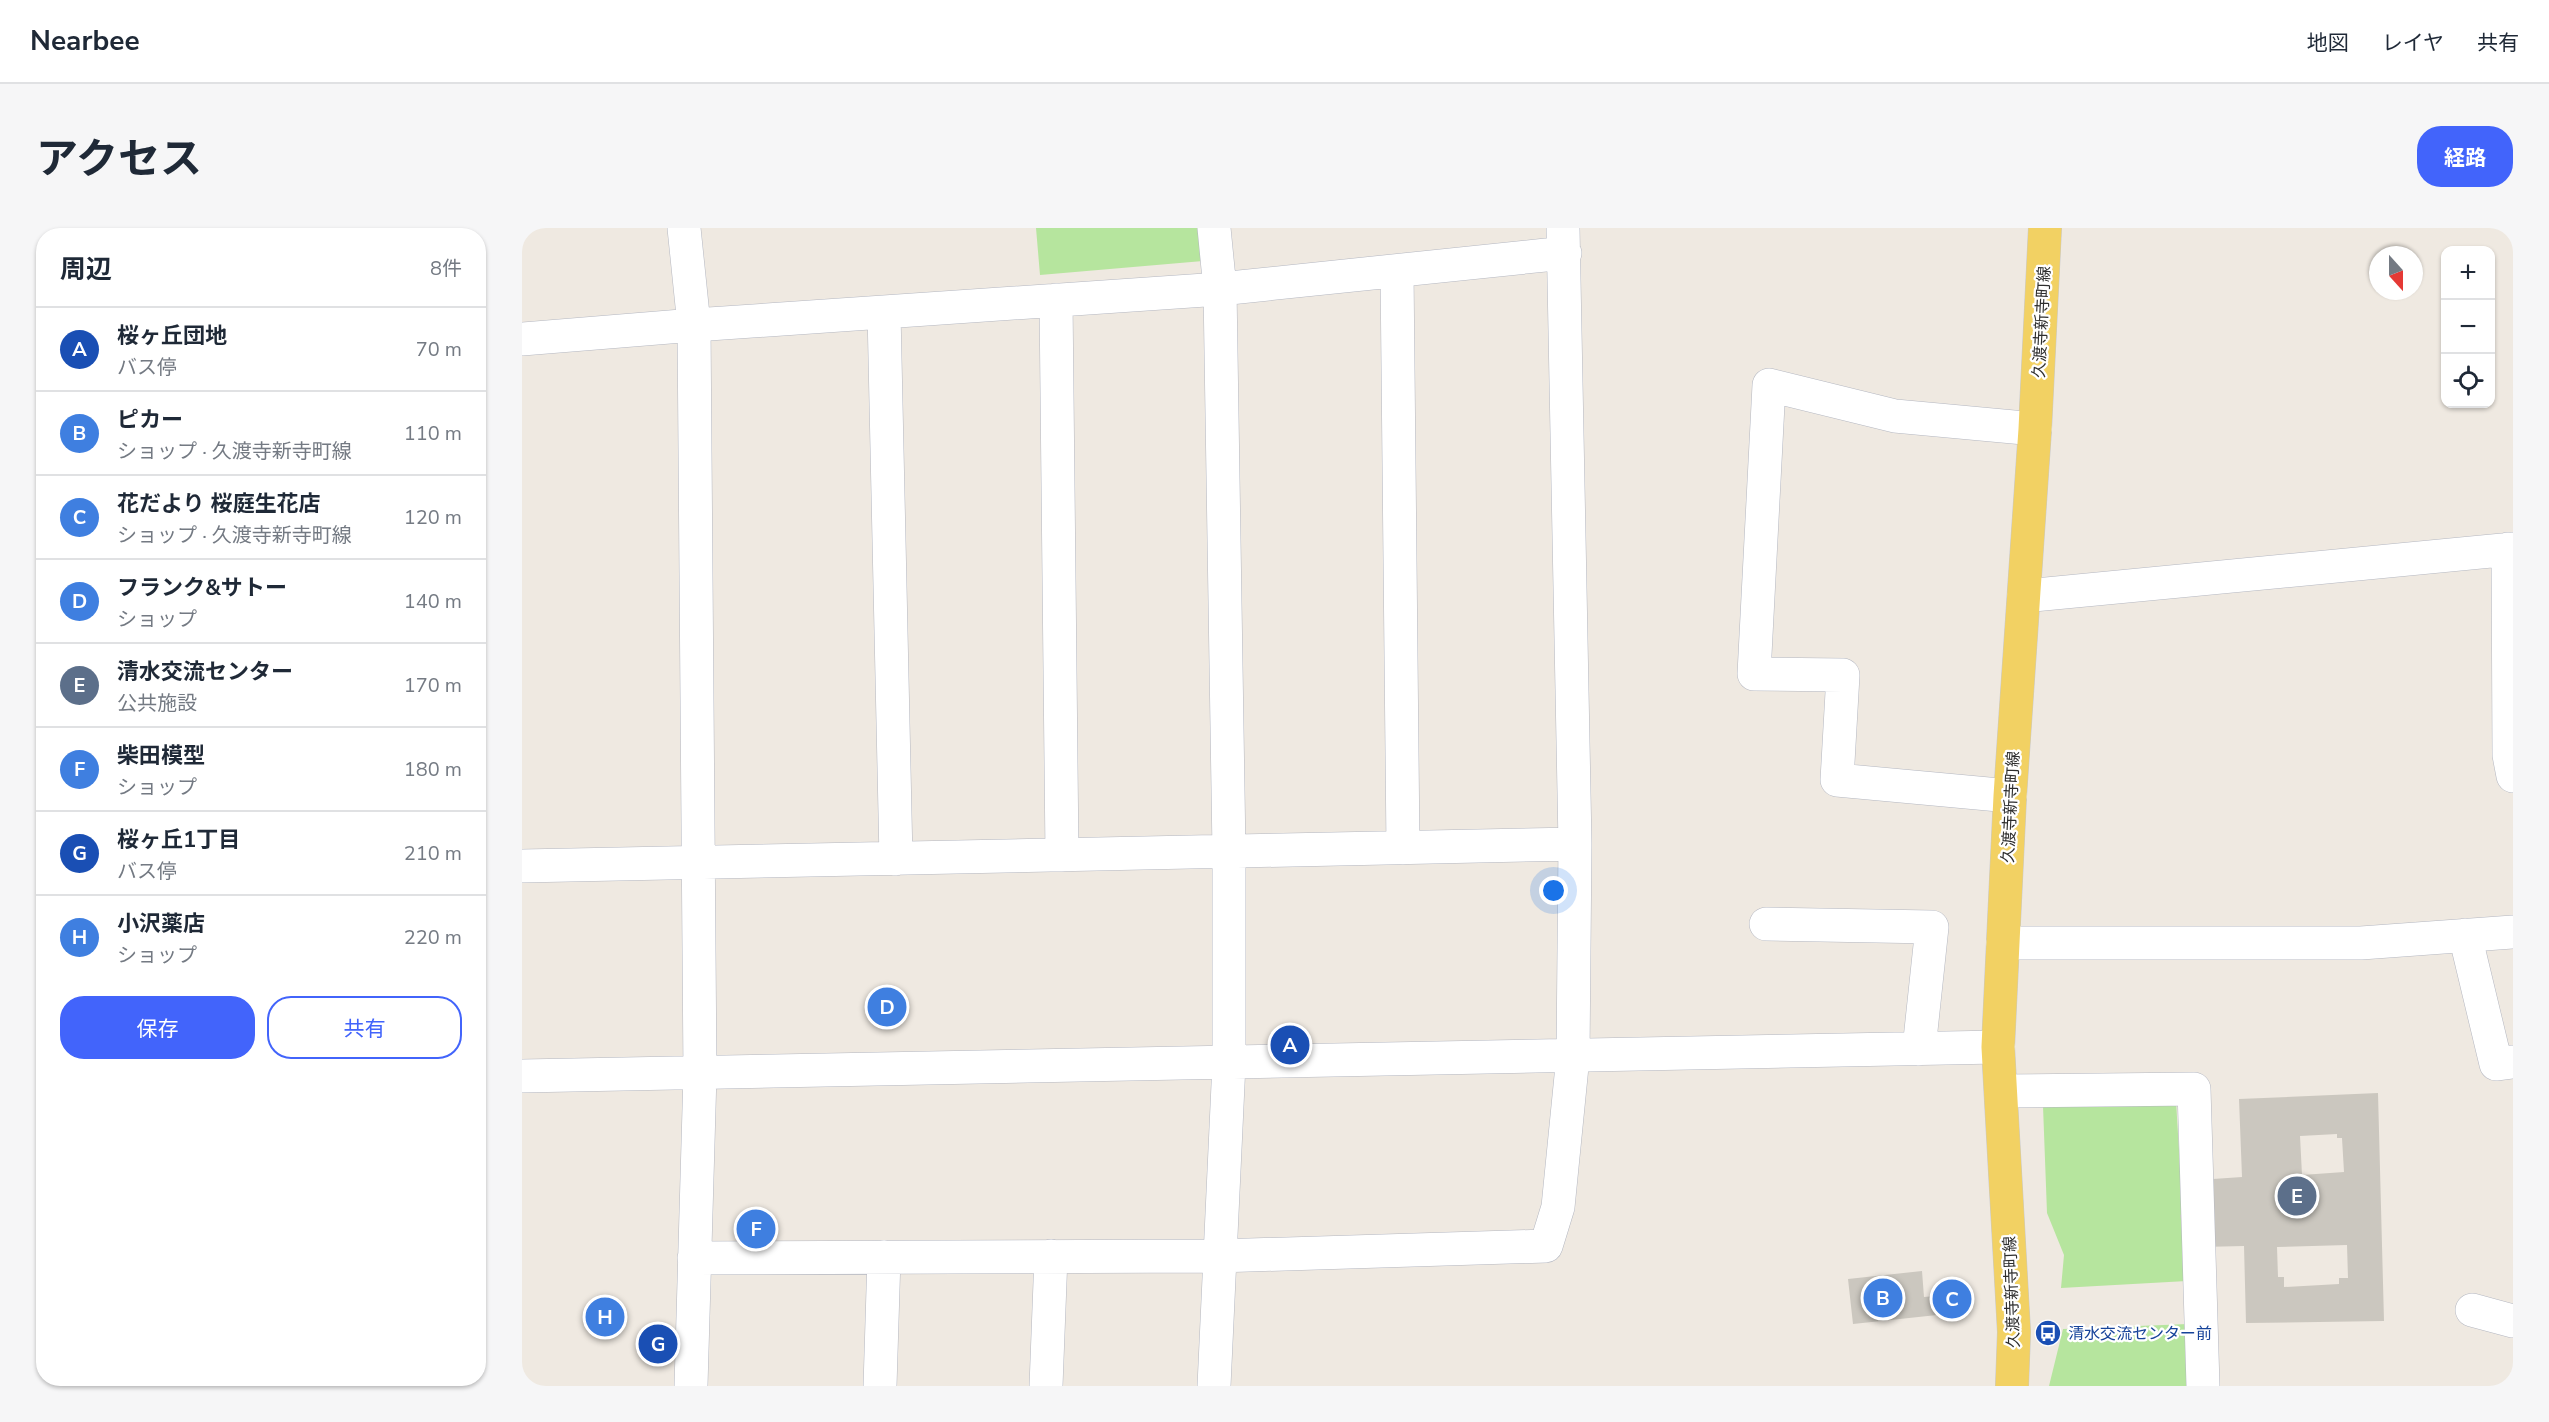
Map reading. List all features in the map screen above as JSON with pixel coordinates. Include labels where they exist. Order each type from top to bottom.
[{"type":"main road","name":"久渡寺新寺町線","points":[[2012,1386],[2014,1332],[1998,1047],[2010,796],[2035,429],[2045,228]]},
{"type":"street","points":[[684,228],[694,325],[700,1074],[691,1386]]},
{"type":"street","points":[[1214,228],[1220,289],[1229,852],[1229,1063],[1218,1256],[1214,1386]]},
{"type":"street","points":[[522,339],[1220,289],[1397,271],[1564,241],[1575,844],[1573,1056],[1558,1207],[1546,1246],[1218,1256],[694,1258]]},
{"type":"street","points":[[1397,271],[1403,848]]},
{"type":"street","points":[[1056,300],[1062,855]]},
{"type":"street","points":[[884,312],[896,859]]},
{"type":"street","points":[[2010,796],[1837,780],[1843,675],[1754,674],[1769,384],[1895,416],[2035,429]]},
{"type":"street","points":[[2024,596],[2510,549],[2509,755],[2513,776]]},
{"type":"street","points":[[522,866],[1575,844]]},
{"type":"street","points":[[1766,924],[1932,927],[1919,1049]]},
{"type":"street","points":[[2003,943],[2361,943],[2513,932]]},
{"type":"street","points":[[2465,935],[2496,1064],[2513,1062]]},
{"type":"street","points":[[522,1076],[1998,1047]]},
{"type":"street","points":[[2001,1091],[2194,1089],[2203,1386]]},
{"type":"street","points":[[880,1386],[884,1257]]},
{"type":"street","points":[[1046,1386],[1052,1257]]},
{"type":"street","points":[[2472,1310],[2513,1321]]},
{"type":"green space","points":[[1036,228],[1200,228],[1203,261],[1040,275]]},
{"type":"green space","points":[[2176,1101],[2187,1281],[2061,1288],[2064,1255],[2047,1213],[2043,1106]]},
{"type":"green space","points":[[2188,1324],[2189,1386],[2049,1386],[2063,1329]]},
{"type":"building","points":[[2378,1093],[2384,1321],[2246,1323],[2244,1246],[2201,1247],[2183,1229],[2180,1215],[2212,1212],[2213,1179],[2242,1177],[2239,1099]],"holes":[[[2337,1134],[2337,1138],[2342,1138],[2344,1172],[2302,1175],[2300,1136]],[[2347,1245],[2348,1278],[2339,1278],[2339,1284],[2284,1287],[2284,1277],[2278,1277],[2277,1247]]]},
{"type":"building","points":[[1922,1271],[1924,1297],[1936,1296],[1937,1315],[1853,1324],[1848,1279]]},
{"type":"building","points":[[1944,1293],[1959,1293],[1960,1314],[1944,1314]]},
{"type":"place","name":"フランク&サトー","points":[[887,1007]]},
{"type":"place","name":"桜ヶ丘団地","points":[[1290,1045]]},
{"type":"place","name":"清水交流センター","points":[[2297,1196]]},
{"type":"place","name":"柴田模型","points":[[756,1229]]},
{"type":"place","name":"ピカー","points":[[1883,1298]]},
{"type":"place","name":"花だより 桜庭生花店","points":[[1952,1299]]},
{"type":"place","name":"小沢薬店","points":[[605,1317]]},
{"type":"place","name":"清水交流センター前","points":[[2048,1333]]},
{"type":"place","name":"桜ヶ丘1丁目","points":[[658,1344]]}]
